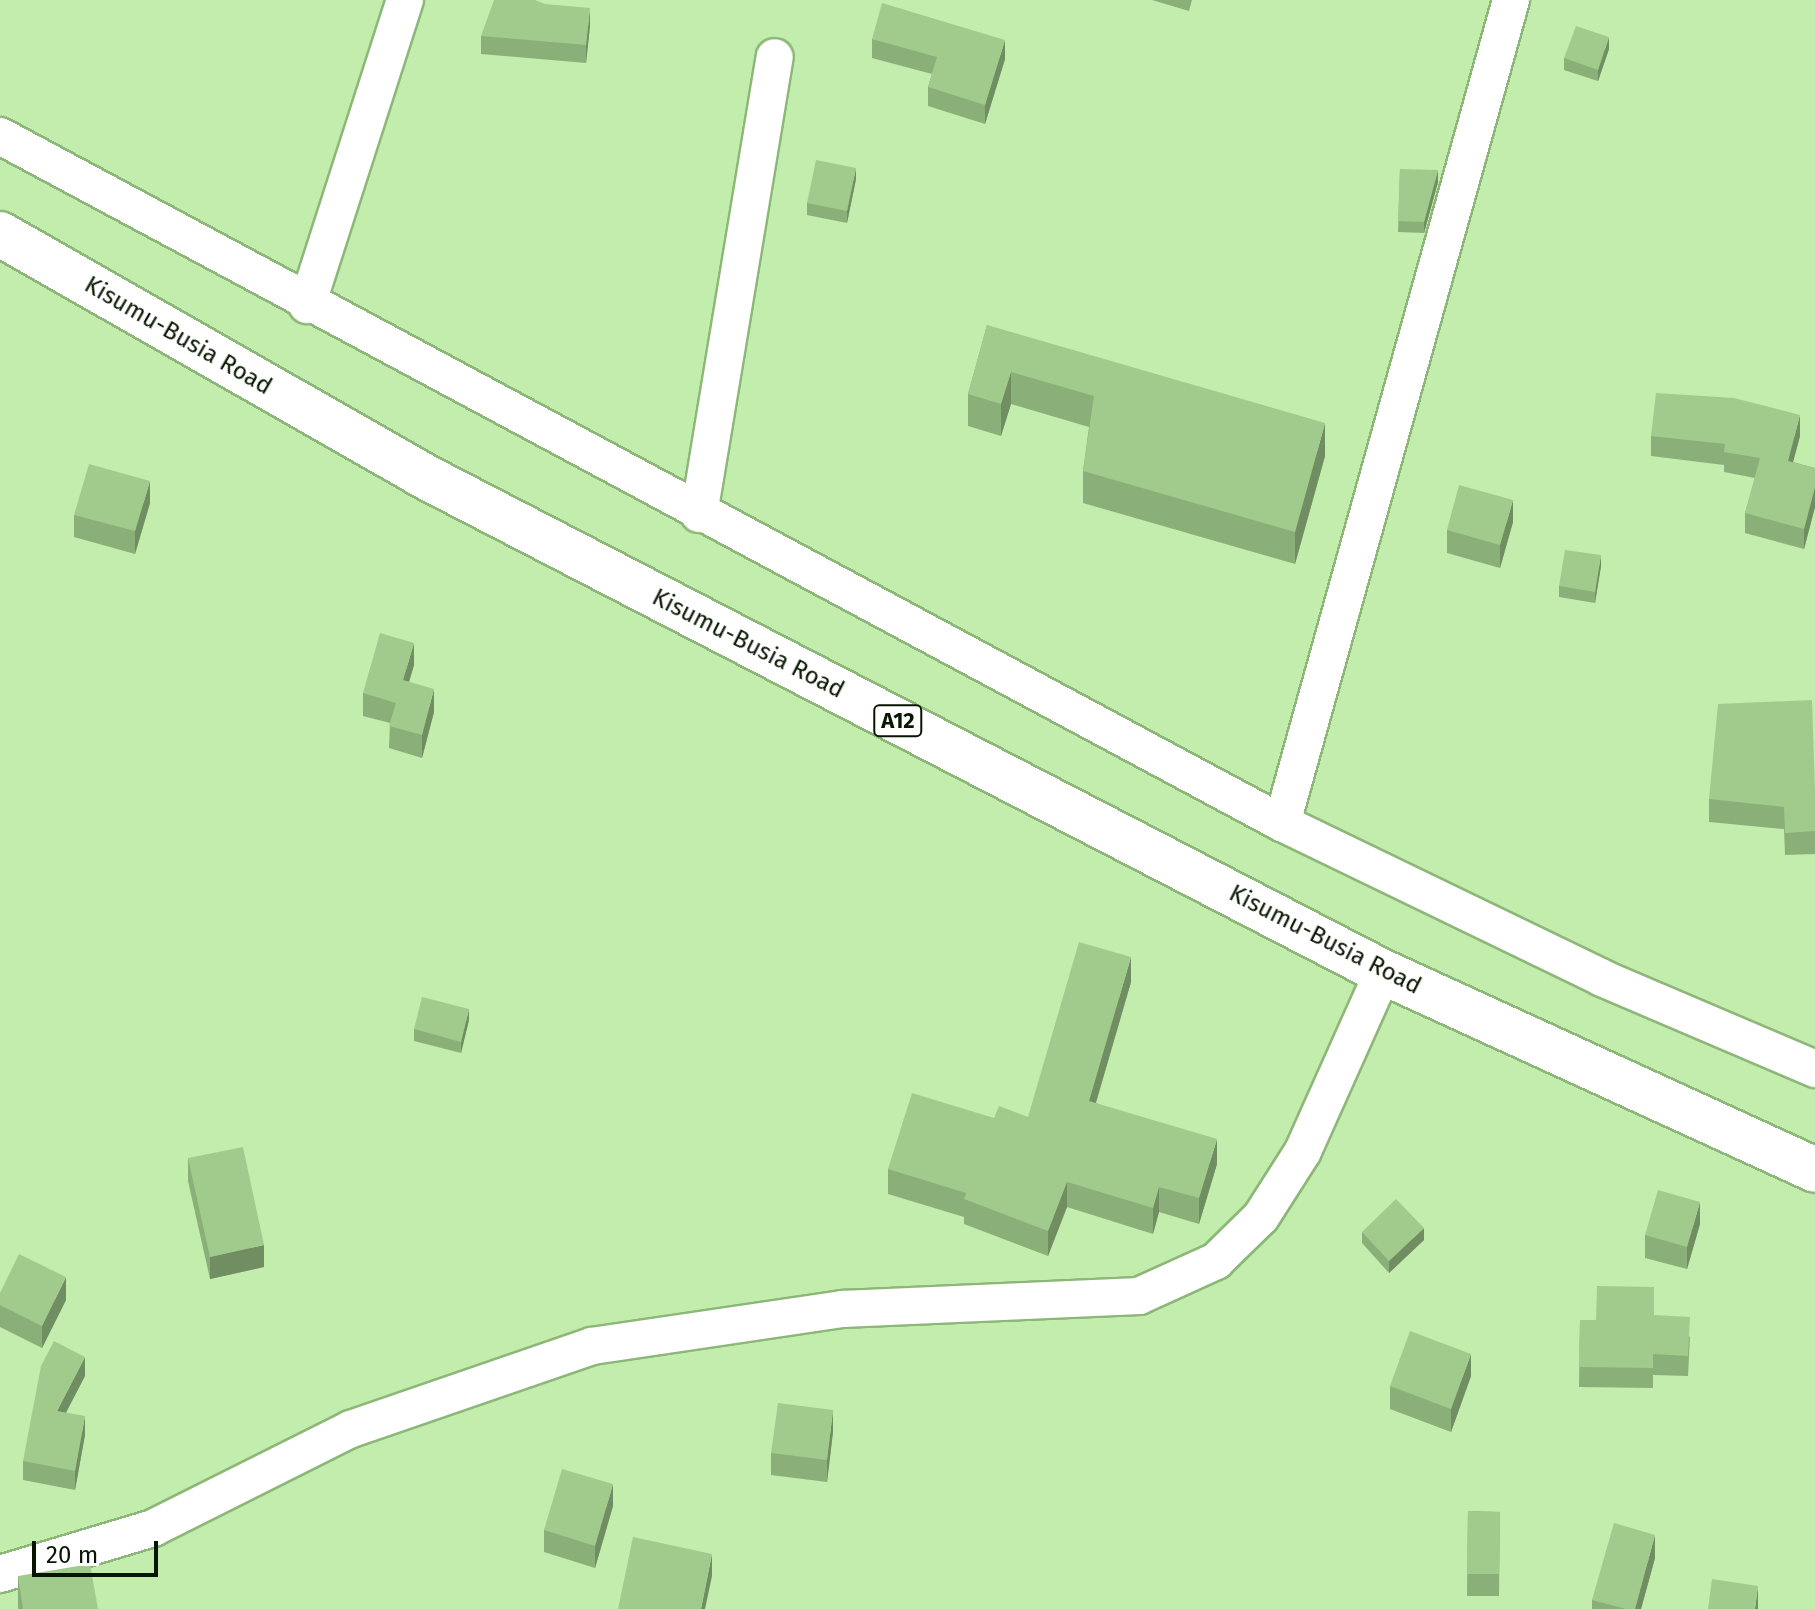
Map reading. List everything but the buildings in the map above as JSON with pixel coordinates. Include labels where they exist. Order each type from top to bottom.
[{"type":"highway","name":"Kisumu-Busia Road","points":[[0,234],[420,474],[1383,972],[1815,1170]]},
{"type":"street","points":[[307,305],[405,0]]},
{"type":"street","points":[[1282,823],[1511,0]]},
{"type":"street","points":[[699,514],[775,57]]},
{"type":"street","points":[[0,136],[307,305],[1282,823],[1602,978],[1815,1069]]},
{"type":"street","points":[[0,1574],[153,1528],[351,1429],[592,1346],[843,1309],[1139,1296],[1216,1261],[1261,1217],[1303,1151],[1383,972]]}]
